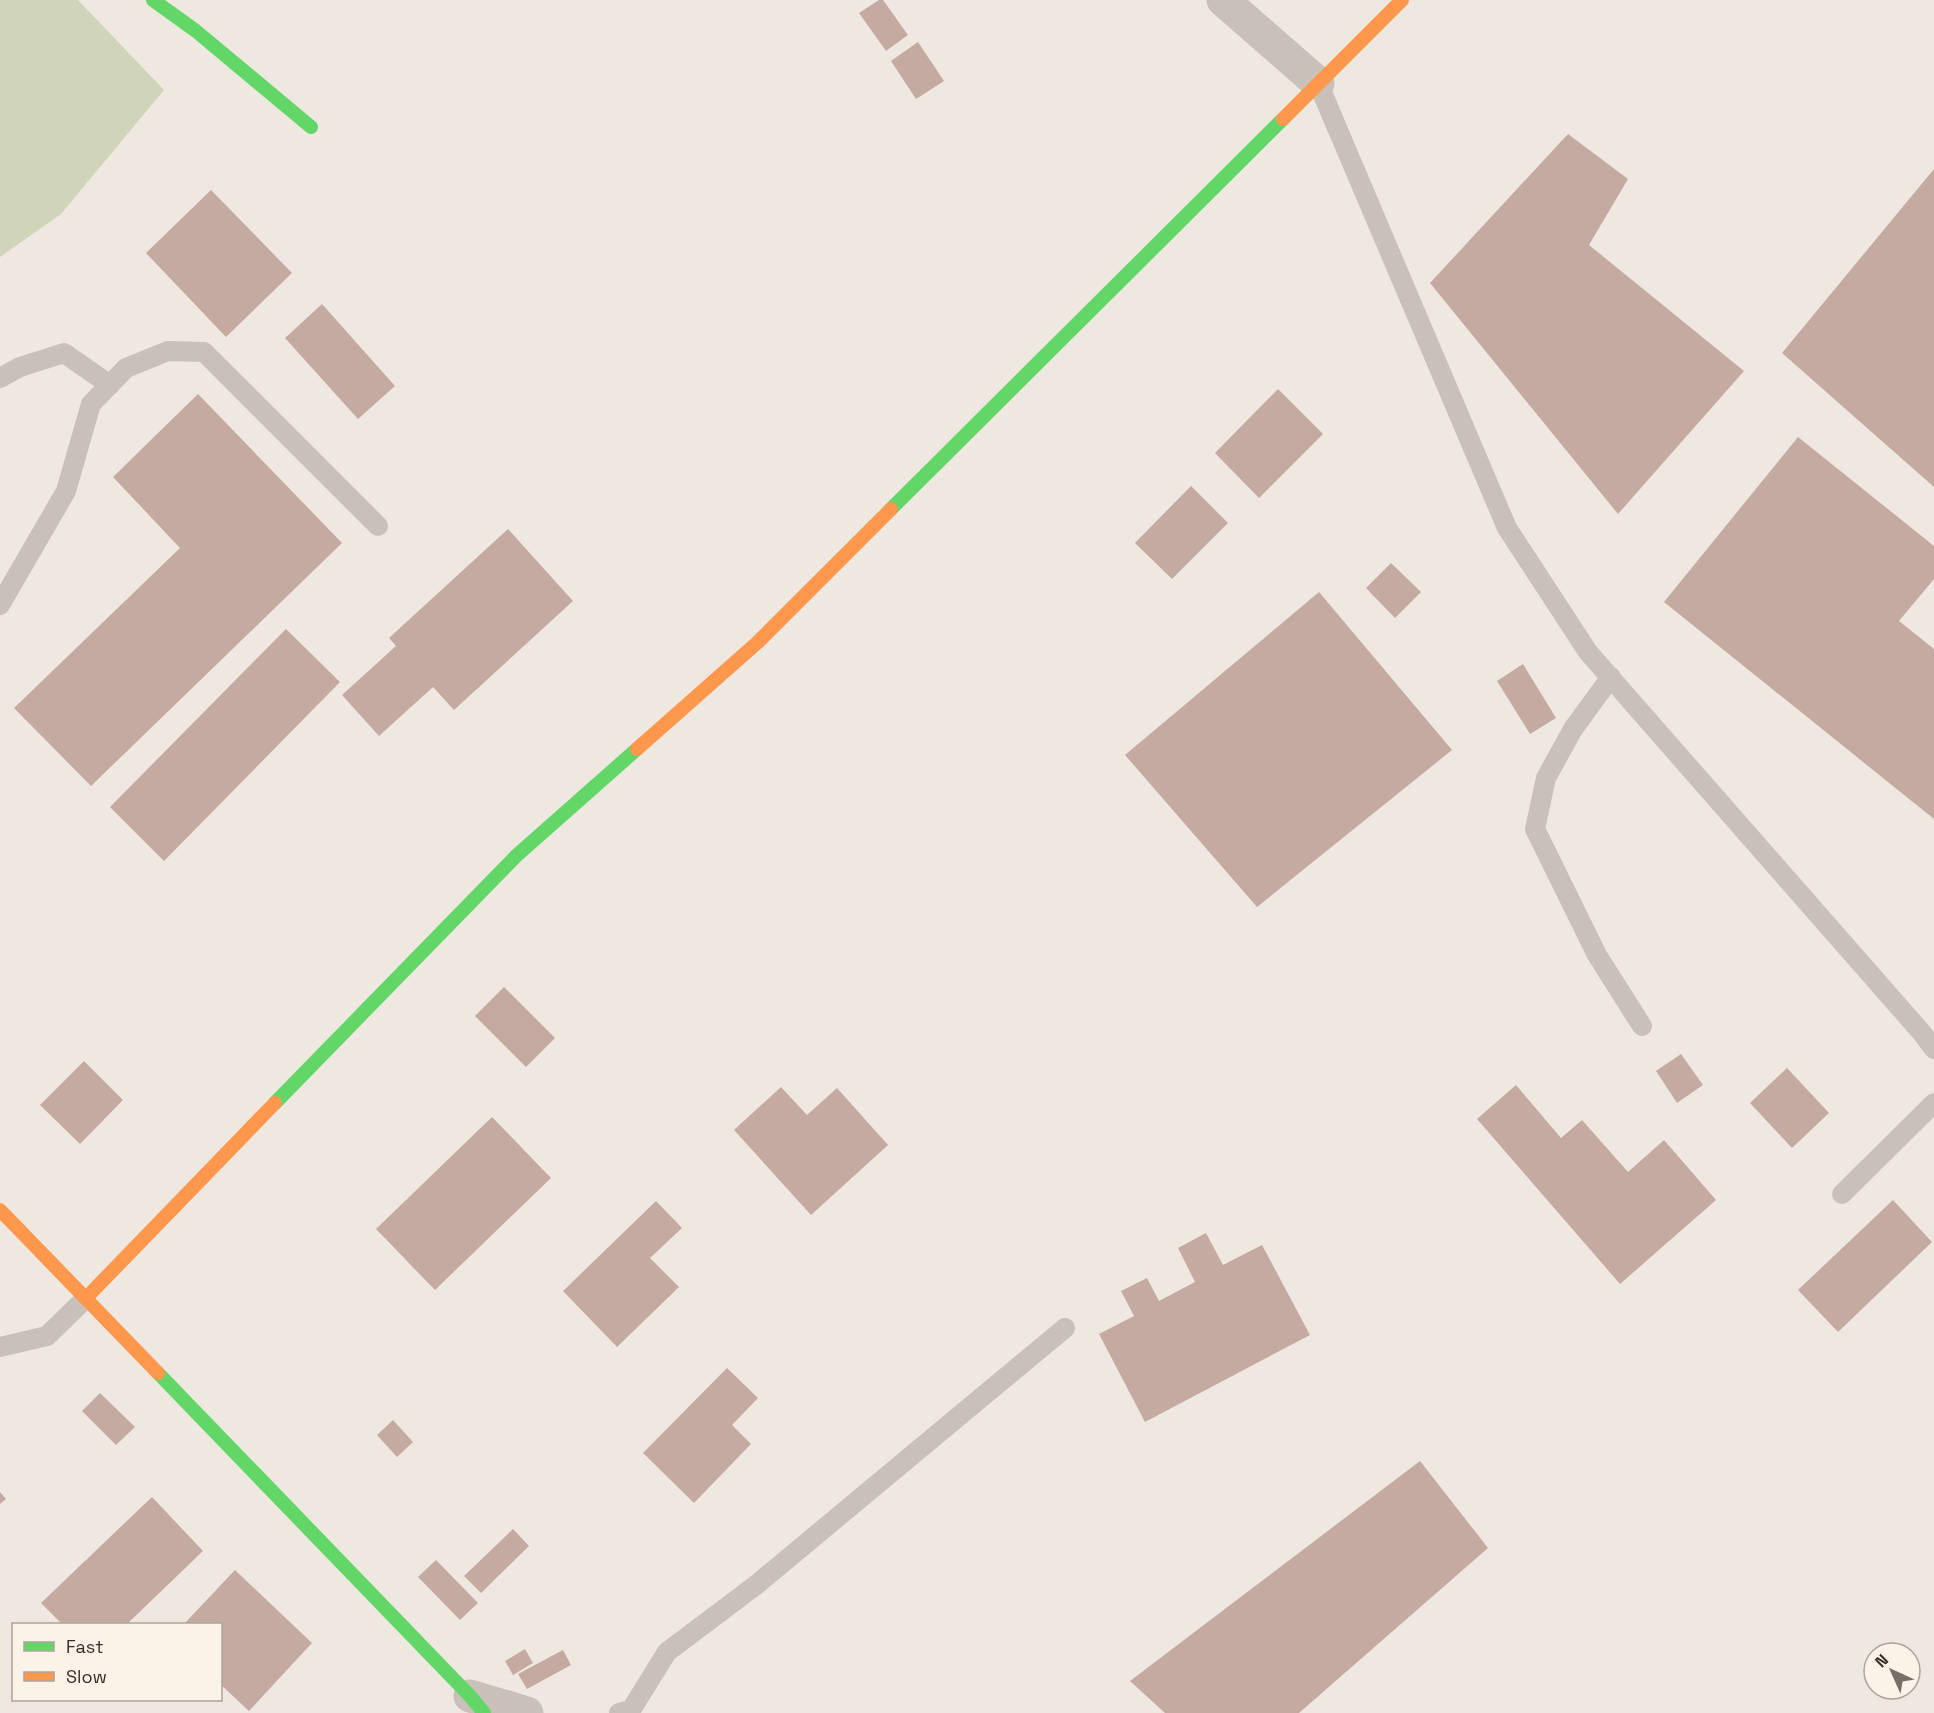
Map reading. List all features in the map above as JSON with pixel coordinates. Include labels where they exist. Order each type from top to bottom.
[{"type":"street","points":[[153,0],[196,31],[311,127]]},
{"type":"street","points":[[1223,0],[1318,83]]},
{"type":"street","points":[[86,1298],[516,856],[758,642],[1402,0]]},
{"type":"street","points":[[0,1210],[477,1704],[528,1713]]},
{"type":"lane","points":[[1318,83],[1507,528],[1588,652],[1934,1049]]},
{"type":"lane","points":[[0,605],[66,490],[91,404],[126,368],[168,351],[204,352],[378,526]]},
{"type":"lane","points":[[0,378],[20,367],[64,353],[110,385]]},
{"type":"lane","points":[[1611,677],[1573,729],[1546,778],[1535,829],[1597,955],[1642,1026]]},
{"type":"lane","points":[[1842,1194],[1934,1103]]},
{"type":"lane","points":[[0,1347],[47,1336],[86,1298]]},
{"type":"lane","points":[[619,1713],[631,1710],[667,1652],[756,1585],[1065,1328]]},
{"type":"green space","points":[[0,0],[78,0],[164,90],[61,214],[0,257]]},
{"type":"building","points":[[879,0],[883,0],[908,35],[886,51],[859,13]]},
{"type":"building","points":[[918,42],[944,81],[916,99],[891,61]]},
{"type":"building","points":[[1568,134],[1628,179],[1589,245],[1744,371],[1618,514],[1430,283]]},
{"type":"building","points":[[1934,169],[1934,487],[1782,353]]},
{"type":"building","points":[[211,190],[292,273],[226,337],[146,253]]},
{"type":"building","points":[[322,304],[395,386],[358,419],[285,338]]},
{"type":"building","points":[[1278,389],[1323,434],[1259,498],[1215,453]]},
{"type":"building","points":[[198,394],[342,543],[91,786],[14,708],[180,548],[113,477]]},
{"type":"building","points":[[1798,437],[1934,546],[1934,579],[1899,621],[1934,649],[1934,819],[1664,602]]},
{"type":"building","points":[[1191,486],[1228,523],[1172,579],[1135,543]]},
{"type":"building","points":[[508,529],[573,601],[454,710],[433,687],[379,736],[342,695],[396,646],[389,638]]},
{"type":"building","points":[[1391,563],[1421,592],[1395,618],[1366,588]]},
{"type":"building","points":[[1319,592],[1452,750],[1257,907],[1125,755]]},
{"type":"building","points":[[286,629],[340,682],[164,861],[110,807]]},
{"type":"building","points":[[1523,664],[1556,718],[1530,734],[1497,681]]},
{"type":"building","points":[[504,987],[555,1038],[526,1067],[475,1016]]},
{"type":"building","points":[[1681,1054],[1703,1085],[1677,1103],[1656,1071]]},
{"type":"building","points":[[84,1061],[123,1100],[80,1144],[40,1105]]},
{"type":"building","points":[[1787,1068],[1829,1113],[1792,1148],[1750,1103]]},
{"type":"building","points":[[1516,1085],[1561,1138],[1582,1120],[1628,1172],[1664,1140],[1716,1200],[1620,1284],[1477,1119]]},
{"type":"building","points":[[781,1087],[807,1115],[837,1088],[888,1145],[811,1215],[734,1130]]},
{"type":"building","points":[[492,1117],[551,1178],[435,1290],[376,1229]]},
{"type":"building","points":[[1893,1200],[1932,1242],[1838,1332],[1798,1290]]},
{"type":"building","points":[[656,1201],[682,1228],[650,1258],[679,1287],[617,1347],[563,1291]]},
{"type":"building","points":[[1206,1233],[1223,1265],[1262,1245],[1310,1335],[1145,1422],[1099,1334],[1134,1316],[1121,1291],[1147,1278],[1159,1301],[1195,1282],[1178,1248]]},
{"type":"building","points":[[727,1368],[758,1398],[732,1425],[751,1444],[694,1503],[643,1453]]},
{"type":"building","points":[[100,1393],[135,1427],[116,1445],[82,1411]]},
{"type":"building","points":[[393,1420],[413,1442],[397,1457],[377,1435]]},
{"type":"building","points":[[1420,1461],[1488,1548],[1299,1713],[1165,1713],[1130,1681]]},
{"type":"building","points":[[0,1492],[6,1499],[0,1504]]},
{"type":"building","points":[[152,1497],[203,1551],[128,1623],[61,1623],[41,1603]]},
{"type":"building","points":[[513,1529],[529,1546],[481,1593],[464,1576]]},
{"type":"building","points":[[436,1560],[478,1603],[460,1620],[418,1577]]},
{"type":"building","points":[[235,1570],[312,1643],[249,1711],[222,1686],[222,1623],[185,1623]]},
{"type":"building","points":[[525,1649],[533,1663],[513,1675],[505,1661]]},
{"type":"building","points":[[563,1650],[571,1665],[527,1689],[518,1674]]},
{"type":"traffic: fast","points":[[153,0],[196,31],[311,127]]},
{"type":"traffic: fast","points":[[891,509],[1283,119]]},
{"type":"traffic: fast","points":[[275,1103],[516,856],[637,749]]},
{"type":"traffic: fast","points":[[158,1373],[484,1713]]},
{"type":"traffic: slow","points":[[1283,119],[1402,0]]},
{"type":"traffic: slow","points":[[637,749],[758,642],[891,509]]},
{"type":"traffic: slow","points":[[86,1298],[275,1103]]},
{"type":"traffic: slow","points":[[0,1210],[158,1373]]}]
